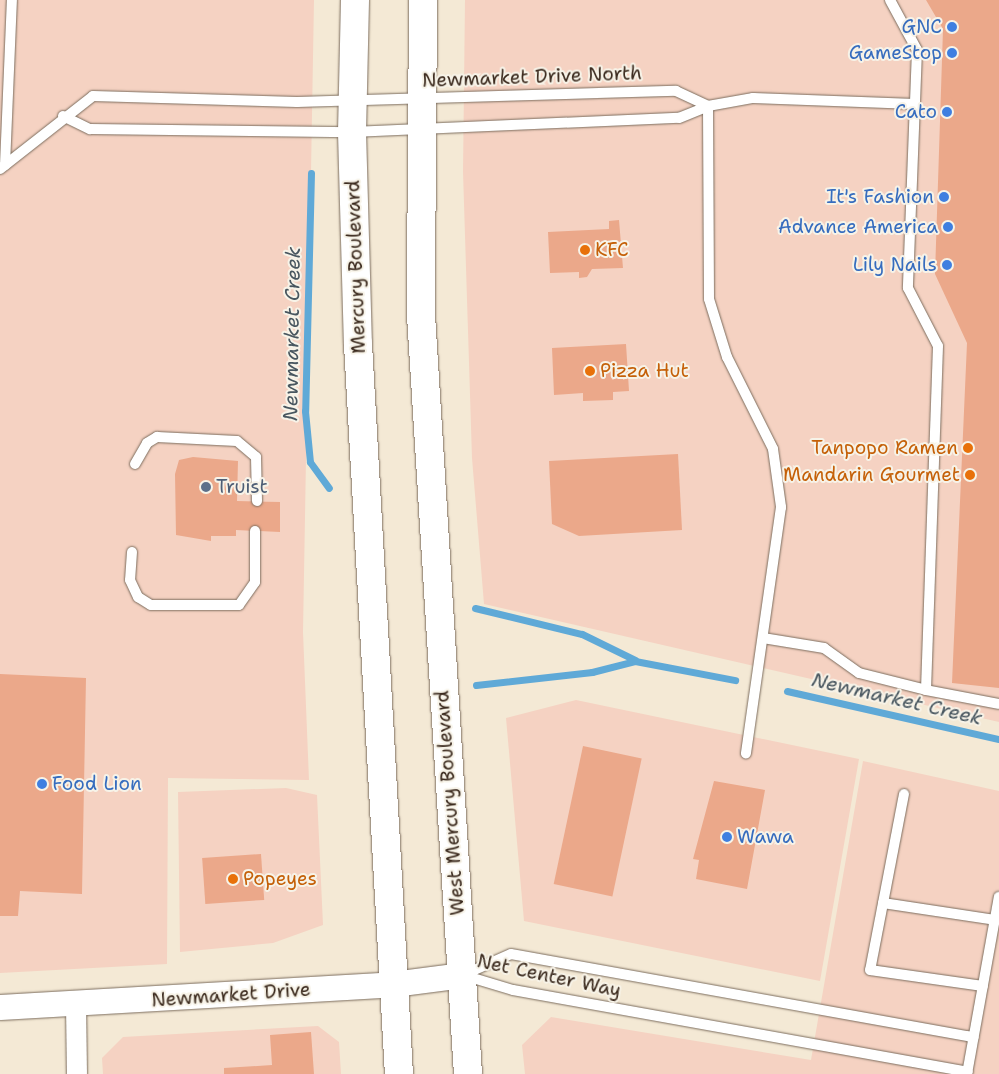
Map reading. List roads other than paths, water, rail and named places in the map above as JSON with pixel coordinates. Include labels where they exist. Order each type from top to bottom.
[{"type":"highway","name":"Mercury Boulevard","points":[[355,0],[352,132],[366,534],[393,984]]},
{"type":"highway","points":[[422,131],[423,0]]},
{"type":"highway","name":"West Mercury Boulevard","points":[[422,131],[421,315],[432,531],[468,1074]]},
{"type":"highway","points":[[393,984],[399,1074]]},
{"type":"street","name":"Newmarket Drive","points":[[0,1006],[76,1004],[393,984],[462,975]]},
{"type":"street","points":[[76,1004],[76,1074]]},
{"type":"lane","points":[[2,167],[12,0]]},
{"type":"lane","points":[[890,0],[917,50],[908,288],[938,346],[926,690]]},
{"type":"lane","name":"Newmarket Drive North","points":[[2,167],[63,116],[93,96],[353,100],[676,91],[708,106]]},
{"type":"lane","points":[[63,116],[90,129],[352,132],[422,131],[679,118],[708,106],[753,98],[915,104]]},
{"type":"lane","points":[[708,106],[709,299],[727,357],[773,449],[778,479],[780,536],[746,754]]},
{"type":"lane","points":[[135,464],[147,443],[158,437],[237,442],[256,457],[257,501]]},
{"type":"lane","points":[[132,552],[130,580],[138,597],[151,605],[239,605],[255,582],[255,531]]},
{"type":"lane","points":[[763,638],[824,648],[859,673],[926,690],[999,704]]},
{"type":"lane","points":[[904,794],[870,970],[983,986]]},
{"type":"lane","name":"Net Center Way","points":[[462,975],[513,990],[967,1073],[999,897]]},
{"type":"lane","points":[[883,903],[995,920]]},
{"type":"lane","name":"Net Center Way","points":[[462,975],[511,954],[974,1037]]},
{"type":"waterway","name":"Newmarket Creek","points":[[311,173],[305,411],[310,462],[329,488]]},
{"type":"waterway","name":"Newmarket Creek","points":[[475,608],[582,634],[635,660]]},
{"type":"waterway","points":[[476,685],[592,672],[635,661],[735,680]]},
{"type":"waterway","name":"Newmarket Creek","points":[[787,691],[999,739]]},
{"type":"place","name":"GNC","points":[[952,27]]},
{"type":"place","name":"GameStop","points":[[952,53]]},
{"type":"place","name":"Cato","points":[[947,112]]},
{"type":"place","name":"It's Fashion","points":[[944,197]]},
{"type":"place","name":"Advance America","points":[[948,227]]},
{"type":"place","name":"KFC","points":[[585,250]]},
{"type":"place","name":"Lily Nails","points":[[947,265]]},
{"type":"place","name":"Pizza Hut","points":[[590,371]]},
{"type":"place","name":"Tanpopo Ramen","points":[[968,448]]},
{"type":"place","name":"Mandarin Gourmet","points":[[970,475]]},
{"type":"place","name":"Truist","points":[[206,487]]},
{"type":"place","name":"Food Lion","points":[[42,784]]},
{"type":"place","name":"Wawa","points":[[727,837]]},
{"type":"place","name":"Popeyes","points":[[233,879]]}]
